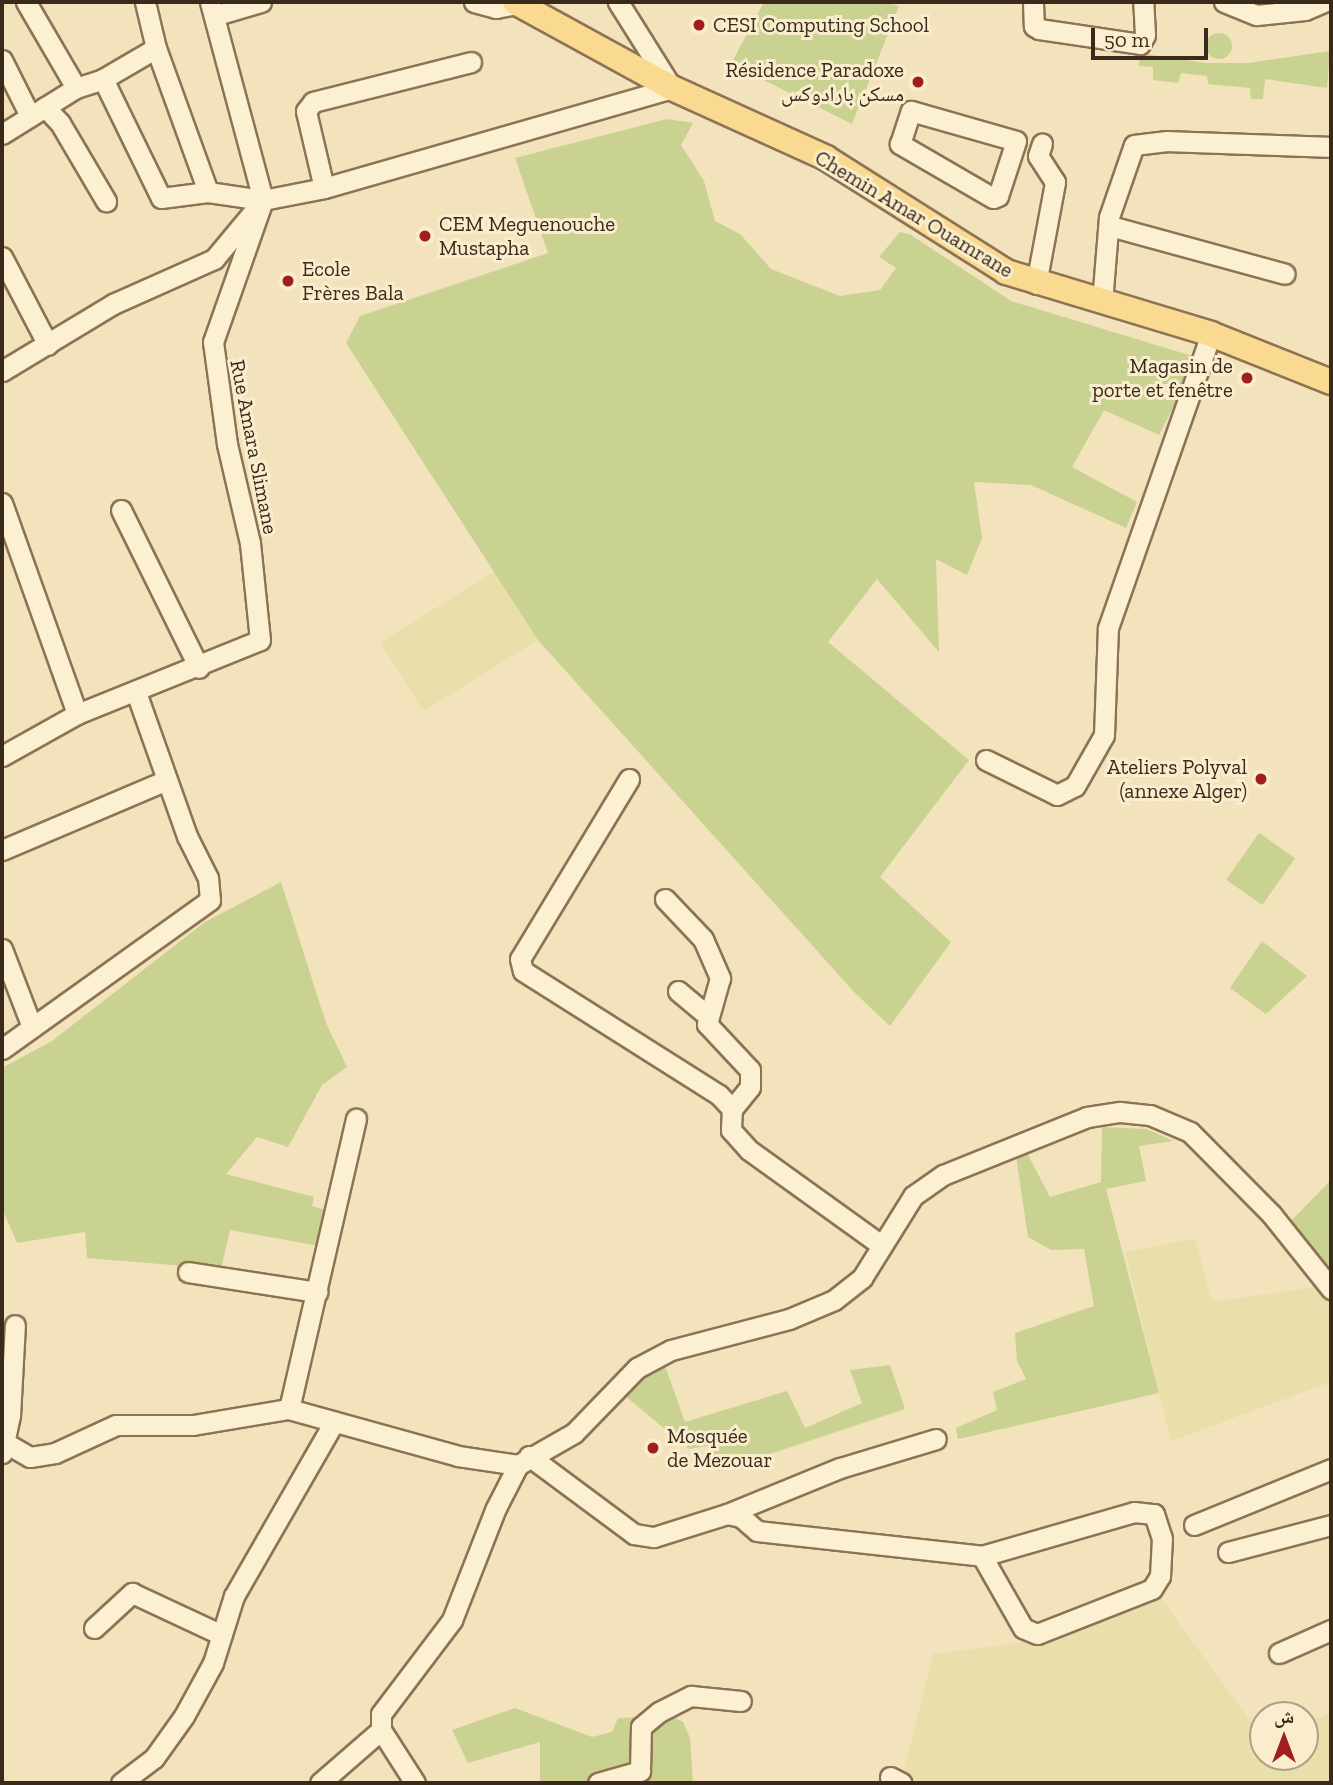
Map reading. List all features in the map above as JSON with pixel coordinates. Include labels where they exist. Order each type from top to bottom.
[{"type":"main road","name":"Chemin Amar Ouamrane","points":[[515,3],[671,88],[826,158],[1006,272],[1036,284],[1211,334],[1331,383]]},
{"type":"street","points":[[26,2],[76,88]]},
{"type":"street","points":[[145,2],[156,48],[208,192]]},
{"type":"street","points":[[261,2],[213,8],[263,200]]},
{"type":"street","points":[[474,2],[496,8],[515,3]]},
{"type":"street","points":[[103,79],[161,198],[208,192],[263,200],[324,188],[671,88],[618,2]]},
{"type":"street","points":[[1032,2],[1034,26],[1039,29],[1140,44],[1145,35],[1143,2]]},
{"type":"street","points":[[1223,2],[1257,15],[1305,10],[1324,2]]},
{"type":"street","points":[[2,134],[76,88],[103,79],[156,48]]},
{"type":"street","points":[[2,61],[37,111],[60,123],[106,201]]},
{"type":"street","points":[[324,188],[306,111],[313,102],[471,62]]},
{"type":"street","points":[[911,111],[1016,141],[998,196],[993,198],[899,140],[911,111]]},
{"type":"street","points":[[1102,302],[1110,226],[1134,145],[1167,141],[1331,147]]},
{"type":"street","points":[[1036,284],[1055,182],[1038,156],[1042,144]]},
{"type":"street","points":[[3,368],[48,345],[113,304],[214,260],[263,200]]},
{"type":"street","name":"Rue Amara Slimane","points":[[2,756],[77,714],[199,668],[260,640],[250,543],[227,444],[213,342],[263,200]]},
{"type":"street","points":[[1110,226],[1285,274]]},
{"type":"street","points":[[2,257],[48,345]]},
{"type":"street","points":[[986,760],[1057,795],[1075,786],[1104,735],[1108,628],[1211,334]]},
{"type":"street","points":[[2,503],[77,714]]},
{"type":"street","points":[[121,510],[199,668]]},
{"type":"street","points":[[2,1049],[210,900],[208,878],[167,780],[136,692]]},
{"type":"street","points":[[629,779],[520,959],[523,971],[719,1096],[732,1109]]},
{"type":"street","points":[[2,850],[167,780]]},
{"type":"street","points":[[665,899],[694,927],[711,954],[720,978],[708,1016]]},
{"type":"street","points":[[2,949],[32,1027]]},
{"type":"street","points":[[678,991],[708,1016],[714,1036],[750,1070],[750,1087],[732,1109],[731,1130],[749,1150],[881,1245]]},
{"type":"street","points":[[415,1783],[381,1730],[381,1714],[398,1686],[452,1620],[496,1508],[524,1461],[574,1433],[637,1368],[671,1350],[789,1319],[834,1300],[862,1278],[913,1196],[943,1175],[1087,1117],[1150,1115],[1190,1132],[1221,1161],[1331,1289]]},
{"type":"street","points":[[289,1409],[356,1119]]},
{"type":"street","points":[[188,1272],[317,1292]]},
{"type":"street","points":[[15,1325],[3,1446],[30,1457],[55,1453],[116,1425],[193,1425],[289,1409],[458,1456],[524,1461],[634,1534],[654,1537],[727,1514],[840,1468],[936,1439]]},
{"type":"street","points":[[121,1783],[141,1776],[184,1716],[222,1635],[234,1596],[334,1422]]},
{"type":"street","points":[[1194,1525],[1331,1469]]},
{"type":"street","points":[[727,1514],[741,1517],[757,1531],[982,1556],[1134,1511],[1154,1514],[1162,1538],[1160,1576],[1152,1589],[1037,1634],[1023,1628],[982,1556]]},
{"type":"street","points":[[1228,1552],[1331,1525]]},
{"type":"street","points":[[94,1628],[132,1593],[222,1635]]},
{"type":"street","points":[[1279,1653],[1331,1629]]},
{"type":"street","points":[[598,1783],[640,1771],[641,1727],[659,1712],[691,1696],[741,1701]]},
{"type":"street","points":[[320,1783],[381,1730]]},
{"type":"shaded area","points":[[495,571],[538,640],[423,711],[381,643]]},
{"type":"shaded area","points":[[1195,1238],[1212,1302],[1315,1287],[1331,1305],[1331,1382],[1171,1441],[1125,1252]]},
{"type":"shaded area","points":[[1154,1588],[1249,1720],[1249,1771],[1319,1771],[1319,1718],[1331,1713],[1331,1783],[920,1783],[904,1771],[933,1654],[1048,1639]]},
{"type":"green space","points":[[764,2],[885,2],[899,6],[852,124],[731,64]]},
{"type":"green space","points":[[1219,33],[1228,37],[1232,46],[1228,55],[1219,59],[1210,55],[1206,46],[1210,37]]},
{"type":"green space","points":[[1330,51],[1327,88],[1265,79],[1263,99],[1251,99],[1250,88],[1208,84],[1207,76],[1181,73],[1178,83],[1153,80],[1153,67],[1139,66],[1140,53],[1206,63],[1248,63]]},
{"type":"green space","points":[[667,119],[693,123],[681,145],[704,181],[715,221],[740,234],[771,269],[840,296],[880,290],[896,268],[879,257],[900,232],[911,235],[1011,301],[1199,358],[1159,435],[1104,410],[1072,467],[1137,502],[1126,528],[1031,485],[974,482],[982,538],[967,575],[936,559],[939,652],[877,579],[828,642],[969,760],[880,877],[951,942],[890,1026],[854,992],[538,640],[346,343],[360,316],[548,253],[515,158]]},
{"type":"green space","points":[[1259,833],[1295,858],[1262,905],[1226,880]]},
{"type":"green space","points":[[281,882],[326,1023],[347,1067],[322,1085],[288,1147],[257,1137],[226,1174],[314,1197],[312,1206],[332,1212],[325,1247],[230,1230],[221,1269],[87,1258],[85,1232],[17,1243],[2,1208],[2,1068],[52,1041],[205,922]]},
{"type":"green space","points":[[1262,941],[1307,976],[1266,1014],[1230,988]]},
{"type":"green space","points":[[1102,1127],[1147,1129],[1173,1141],[1139,1146],[1146,1181],[1106,1189],[1159,1393],[958,1439],[956,1428],[997,1410],[993,1392],[1026,1379],[1017,1361],[1015,1333],[1094,1306],[1084,1249],[1051,1250],[1028,1237],[1016,1156],[1027,1153],[1050,1197],[1101,1182]]},
{"type":"green space","points":[[1331,1180],[1331,1275],[1288,1224]]},
{"type":"green space","points":[[664,1363],[685,1422],[787,1391],[805,1428],[862,1403],[850,1370],[890,1365],[905,1409],[718,1471],[707,1446],[689,1449],[624,1395],[641,1375]]},
{"type":"green space","points":[[515,1708],[592,1737],[612,1732],[618,1718],[671,1716],[683,1722],[690,1738],[693,1783],[540,1783],[540,1742],[468,1763],[452,1730]]},
{"type":"place","name":"CESI Computing School","points":[[699,25]]},
{"type":"place","name":"Résidence Paradoxe مسكن بارادوكس","points":[[918,82]]},
{"type":"place","name":"CEM Meguenouche Mustapha","points":[[425,236]]},
{"type":"place","name":"Ecole Frères Bala","points":[[288,281]]},
{"type":"place","name":"Magasin de porte et fenêtre","points":[[1247,378]]},
{"type":"place","name":"Ateliers Polyval (annexe Alger)","points":[[1261,779]]},
{"type":"place","name":"Mosquée de Mezouar","points":[[653,1448]]}]
